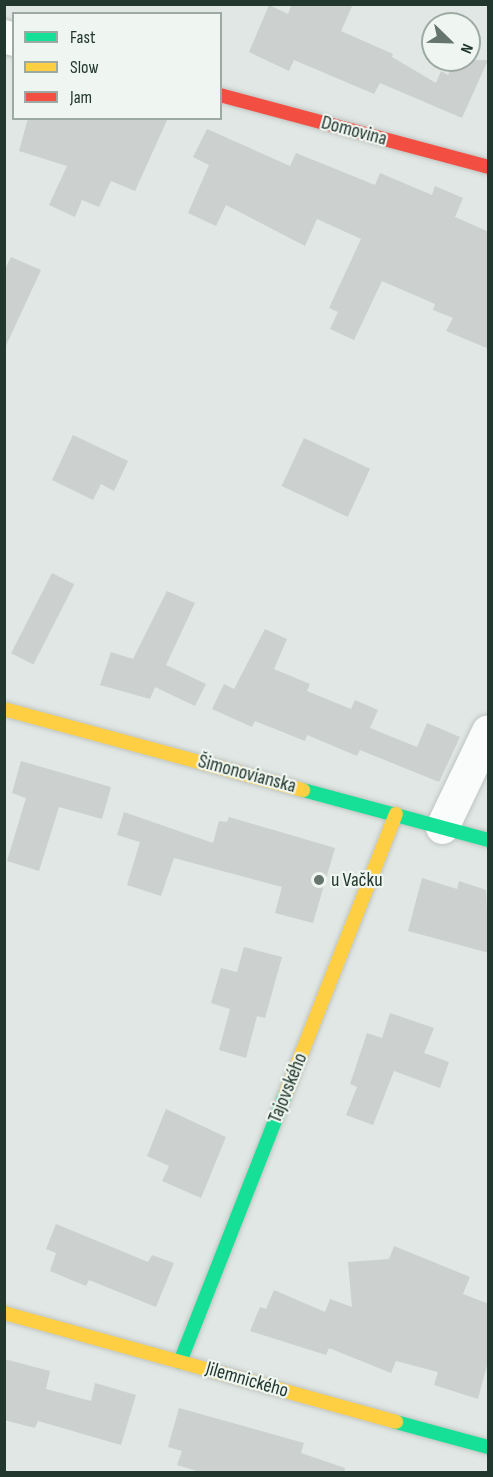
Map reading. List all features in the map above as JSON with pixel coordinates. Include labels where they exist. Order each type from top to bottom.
[{"type":"street","name":"Domovina","points":[[222,96],[489,167]]},
{"type":"street","name":"Šimonovianska","points":[[4,709],[489,840]]},
{"type":"street","points":[[442,827],[489,731]]},
{"type":"street","name":"Tajovského","points":[[180,1362],[396,814]]},
{"type":"street","name":"Jilemnického","points":[[4,1313],[489,1447]]},
{"type":"building","points":[[292,4],[353,4],[341,31],[393,54],[392,57],[436,83],[441,72],[448,75],[449,72],[481,72],[481,60],[488,60],[462,118],[380,83],[374,94],[294,60],[289,71],[249,52],[269,5],[288,14]]},
{"type":"building","points":[[27,120],[167,120],[135,191],[111,181],[99,207],[82,200],[75,217],[49,205],[67,166],[19,151]]},
{"type":"building","points":[[207,129],[290,166],[296,153],[375,185],[380,173],[432,195],[435,186],[463,198],[455,217],[489,232],[489,349],[446,331],[453,318],[433,310],[435,304],[382,281],[354,340],[330,329],[338,312],[329,308],[361,239],[317,219],[305,246],[226,205],[216,226],[188,213],[209,165],[193,157]]},
{"type":"building","points":[[11,257],[41,270],[4,350],[4,271]]},
{"type":"building","points":[[73,435],[128,461],[114,491],[101,484],[93,500],[52,480]]},
{"type":"building","points":[[304,438],[370,469],[348,517],[282,486]]},
{"type":"building","points":[[52,573],[74,584],[33,665],[11,653]]},
{"type":"building","points":[[167,591],[195,603],[166,665],[206,684],[195,706],[155,687],[150,699],[100,685],[111,652],[133,659]]},
{"type":"building","points":[[265,629],[287,639],[274,669],[310,684],[307,691],[351,709],[355,700],[378,710],[370,728],[417,747],[427,723],[460,737],[439,782],[360,750],[357,756],[307,735],[305,741],[255,721],[252,727],[212,709],[224,684],[234,689]]},
{"type":"building","points":[[21,761],[111,787],[102,819],[59,807],[39,871],[7,861],[26,798],[12,793]]},
{"type":"building","points":[[124,812],[213,843],[219,821],[227,822],[229,817],[335,848],[313,923],[275,913],[282,887],[174,858],[161,896],[127,885],[140,842],[117,835]]},
{"type":"building","points":[[422,878],[457,889],[459,881],[486,890],[489,953],[408,931]]},
{"type":"building","points":[[244,947],[282,957],[265,1018],[257,1016],[246,1058],[219,1050],[230,1009],[211,1003],[221,968],[237,972]]},
{"type":"building","points":[[390,1013],[434,1028],[424,1053],[449,1062],[440,1088],[394,1071],[373,1125],[346,1115],[357,1087],[350,1084],[367,1033],[382,1038]]},
{"type":"building","points":[[166,1109],[226,1137],[201,1198],[162,1181],[169,1166],[147,1156]]},
{"type":"building","points":[[56,1224],[148,1262],[152,1255],[174,1263],[156,1307],[89,1280],[86,1286],[50,1271],[56,1253],[46,1249]]},
{"type":"building","points":[[394,1246],[470,1277],[463,1294],[489,1304],[489,1358],[478,1399],[434,1385],[438,1372],[396,1361],[391,1373],[329,1348],[326,1355],[250,1331],[260,1307],[266,1309],[274,1290],[325,1312],[330,1299],[352,1307],[348,1262],[389,1259]]},
{"type":"building","points":[[4,1359],[50,1371],[46,1389],[91,1401],[95,1383],[136,1395],[121,1445],[38,1421],[35,1428],[4,1420]]},
{"type":"building","points":[[179,1408],[304,1443],[301,1453],[345,1468],[344,1473],[203,1473],[177,1465],[182,1451],[168,1447]]},
{"type":"traffic: fast","points":[[303,790],[488,840]]},
{"type":"traffic: fast","points":[[180,1362],[286,1093]]},
{"type":"traffic: fast","points":[[396,1422],[488,1447]]},
{"type":"traffic: slow","points":[[4,709],[303,790]]},
{"type":"traffic: slow","points":[[286,1093],[396,814]]},
{"type":"traffic: slow","points":[[4,1313],[396,1422]]},
{"type":"traffic: jam","points":[[222,96],[488,167]]},
{"type":"place","name":"u Vačku","points":[[319,880]]}]
